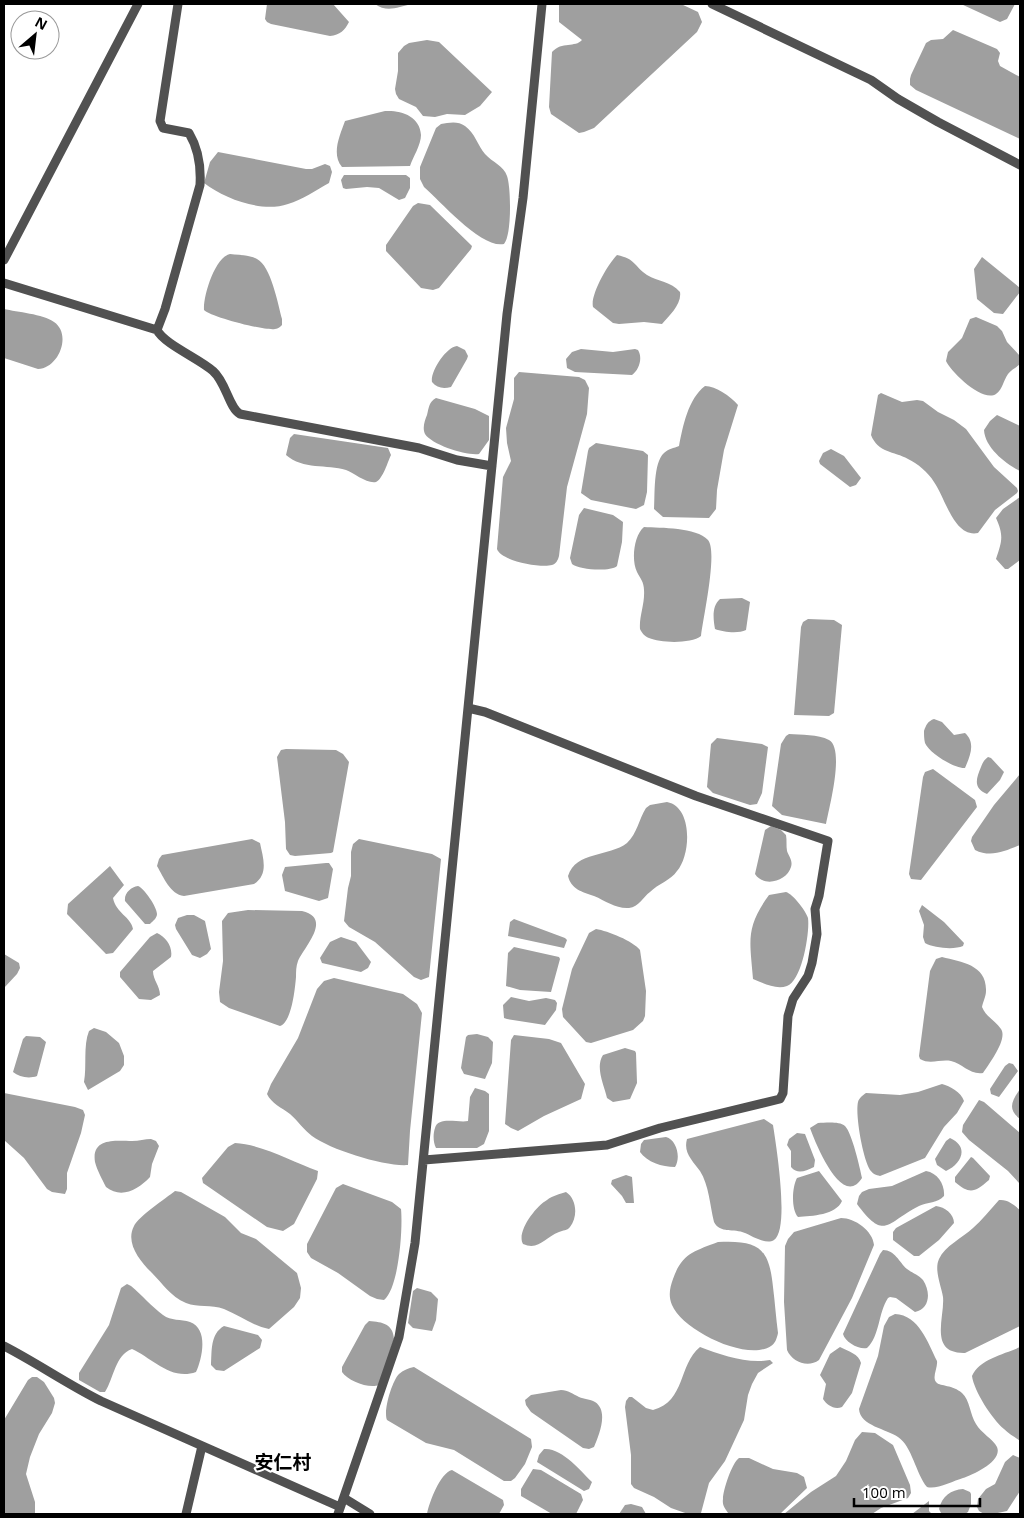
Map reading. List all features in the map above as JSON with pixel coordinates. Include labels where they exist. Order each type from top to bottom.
[{"type":"street","points":[[4,260],[138,4]]},
{"type":"street","points":[[178,4],[160,121],[163,128],[189,133],[194,142],[200,180],[166,309],[158,330],[160,335],[214,372],[224,385],[234,410],[240,414],[419,448],[457,460],[492,466]]},
{"type":"street","points":[[341,1506],[399,1337],[415,1243],[438,994],[507,314],[523,198],[542,4]]},
{"type":"street","points":[[712,4],[871,80],[938,122],[1020,164]]},
{"type":"street","points":[[4,283],[158,330]]},
{"type":"street","points":[[424,1160],[607,1145],[660,1128],[780,1099],[783,1093],[788,1016],[793,999],[804,982],[812,963],[816,934],[815,909],[828,841],[696,796],[485,712],[468,708]]},
{"type":"street","points":[[4,1346],[101,1401],[341,1506],[370,1514]]},
{"type":"street","points":[[186,1514],[202,1446]]},
{"type":"shaded area","points":[[267,4],[333,4],[349,22],[342,32],[330,36],[271,24],[265,19]]},
{"type":"shaded area","points":[[375,4],[412,4],[388,9]]},
{"type":"shaded area","points":[[559,4],[681,4],[698,12],[702,22],[697,32],[594,128],[579,133],[551,114],[549,107],[552,52],[560,47],[576,44],[582,40],[559,22]]},
{"type":"shaded area","points":[[961,4],[1015,4],[1007,19],[1000,22]]},
{"type":"shaded area","points":[[953,30],[997,49],[1000,53],[998,61],[1000,66],[1020,77],[1020,139],[916,90],[910,85],[911,75],[926,43],[931,40],[943,39]]},
{"type":"shaded area","points":[[427,40],[439,42],[492,92],[480,106],[465,115],[423,116],[416,107],[399,99],[395,89],[398,53],[409,43]]},
{"type":"shaded area","points":[[385,111],[403,113],[413,119],[420,128],[420,143],[410,166],[342,167],[337,156],[337,150],[345,121]]},
{"type":"shaded area","points":[[454,122],[468,129],[485,154],[501,167],[507,176],[510,211],[507,239],[504,244],[495,244],[485,239],[462,223],[424,187],[420,179],[420,167],[436,128],[441,124]]},
{"type":"shaded area","points":[[218,152],[306,169],[312,169],[325,164],[330,166],[332,172],[329,183],[298,200],[278,206],[256,206],[233,199],[204,183],[210,162]]},
{"type":"shaded area","points":[[344,175],[406,175],[410,178],[410,188],[405,198],[399,200],[379,188],[343,188],[341,180]]},
{"type":"shaded area","points":[[418,203],[430,205],[472,246],[439,288],[433,290],[421,288],[386,251],[386,245],[413,206]]},
{"type":"shaded area","points":[[230,254],[244,255],[257,259],[262,263],[273,286],[282,319],[280,327],[269,329],[250,326],[227,320],[204,310],[208,287],[215,269],[219,262]]},
{"type":"shaded area","points":[[617,255],[628,259],[647,275],[673,286],[680,292],[677,305],[662,324],[644,322],[613,323],[593,307],[597,288],[609,265]]},
{"type":"shaded area","points":[[982,257],[1020,288],[1020,292],[1003,314],[994,313],[977,299],[974,269]]},
{"type":"shaded area","points":[[4,309],[43,317],[54,322],[59,327],[62,334],[61,350],[52,363],[38,369],[4,358]]},
{"type":"shaded area","points":[[976,317],[997,326],[1002,331],[1007,342],[1020,356],[1020,364],[1008,374],[998,392],[990,396],[968,385],[954,372],[946,361],[948,352],[962,338],[970,319]]},
{"type":"shaded area","points":[[457,346],[465,350],[468,356],[467,359],[451,387],[438,387],[432,382],[436,366],[448,351]]},
{"type":"shaded area","points":[[581,349],[613,352],[635,349],[639,353],[640,364],[632,375],[575,372],[567,368],[566,359],[572,352]]},
{"type":"shaded area","points":[[519,372],[579,377],[585,380],[589,388],[587,414],[567,487],[559,556],[555,564],[546,566],[513,560],[500,553],[497,549],[503,477],[511,461],[506,428],[514,399],[514,378]]},
{"type":"shaded area","points":[[705,386],[723,392],[738,405],[724,450],[717,490],[716,509],[709,518],[663,517],[654,509],[655,479],[658,464],[660,458],[666,452],[679,446],[690,405],[699,391]]},
{"type":"shaded area","points":[[881,393],[902,402],[923,401],[938,412],[954,420],[966,429],[994,467],[1017,488],[1017,493],[995,510],[978,533],[970,533],[956,523],[929,475],[915,463],[903,456],[887,451],[874,441],[871,435],[878,395]]},
{"type":"shaded area","points":[[436,398],[475,409],[489,416],[489,440],[479,454],[450,449],[435,442],[425,434],[424,424],[429,407]]},
{"type":"shaded area","points":[[997,415],[1020,426],[1020,471],[997,455],[985,437],[984,430]]},
{"type":"shaded area","points":[[294,434],[388,448],[391,455],[379,480],[372,482],[339,468],[307,465],[293,460],[286,455],[290,438]]},
{"type":"shaded area","points":[[596,443],[643,451],[648,455],[647,492],[644,505],[636,509],[591,500],[581,493],[588,451]]},
{"type":"shaded area","points":[[831,449],[844,456],[861,478],[856,485],[850,487],[820,464],[819,461],[823,453]]},
{"type":"shaded area","points":[[1020,497],[1020,560],[1008,569],[1005,569],[996,559],[1001,538],[996,518],[1003,509]]},
{"type":"shaded area","points":[[584,508],[613,515],[623,522],[622,542],[617,566],[594,570],[572,564],[570,558],[579,515]]},
{"type":"shaded area","points":[[644,527],[687,530],[708,540],[711,547],[711,571],[701,636],[696,639],[675,642],[654,640],[643,634],[640,629],[644,587],[635,567],[634,548],[638,536]]},
{"type":"shaded area","points":[[742,598],[750,602],[746,630],[730,632],[715,629],[714,612],[717,602],[720,599]]},
{"type":"shaded area","points":[[808,619],[834,620],[842,625],[834,713],[829,716],[794,715],[801,627],[803,622]]},
{"type":"shaded area","points":[[934,719],[942,722],[954,735],[965,733],[968,737],[971,750],[965,768],[949,763],[927,747],[924,731],[927,724]]},
{"type":"shaded area","points":[[789,734],[820,737],[829,740],[834,746],[836,755],[835,779],[826,824],[782,815],[772,806],[781,744]]},
{"type":"shaded area","points":[[717,738],[762,744],[768,747],[762,793],[757,804],[750,805],[713,793],[707,787],[711,744]]},
{"type":"shaded area","points":[[281,750],[336,750],[343,754],[349,762],[333,852],[331,853],[295,856],[290,855],[286,849],[285,822],[277,757]]},
{"type":"shaded area","points":[[988,757],[1004,772],[1000,780],[987,794],[979,789],[977,783],[982,765]]},
{"type":"shaded area","points":[[933,769],[975,800],[977,807],[921,880],[911,879],[909,874],[923,777],[925,772]]},
{"type":"shaded area","points":[[1020,774],[1020,845],[992,854],[975,850],[971,841],[972,837],[994,805]]},
{"type":"shaded area","points":[[667,802],[675,806],[681,813],[687,832],[687,843],[682,864],[671,877],[653,889],[636,906],[629,908],[611,904],[574,887],[568,876],[578,862],[594,855],[611,851],[627,843],[646,808],[650,805]]},
{"type":"shaded area","points":[[771,826],[781,830],[786,835],[791,867],[785,876],[769,882],[764,881],[755,874],[765,830]]},
{"type":"shaded area","points":[[252,839],[260,843],[264,865],[262,875],[254,884],[184,896],[171,889],[157,866],[162,855]]},
{"type":"shaded area","points":[[359,839],[432,854],[441,859],[429,977],[421,980],[414,977],[375,942],[349,927],[344,921],[351,876],[351,852],[353,844]]},
{"type":"shaded area","points":[[329,863],[333,869],[328,898],[319,901],[285,891],[282,875],[285,867]]},
{"type":"shaded area","points":[[110,866],[124,885],[113,898],[117,907],[132,925],[133,929],[113,953],[106,954],[67,914],[68,904]]},
{"type":"shaded area","points":[[138,886],[147,894],[157,914],[150,924],[145,924],[125,901],[128,891]]},
{"type":"shaded area","points":[[786,892],[796,899],[807,915],[808,934],[801,966],[792,982],[783,987],[770,986],[753,979],[751,935],[756,917],[769,895]]},
{"type":"shaded area","points":[[922,905],[944,922],[964,943],[963,946],[944,948],[925,943],[923,937],[924,925],[919,911]]},
{"type":"shaded area","points":[[248,910],[302,911],[311,915],[315,920],[314,933],[297,963],[294,996],[290,1012],[284,1023],[280,1026],[229,1008],[220,1002],[219,992],[223,961],[222,921],[228,913]]},
{"type":"shaded area","points":[[194,915],[205,921],[211,949],[200,958],[192,955],[176,929],[175,925],[178,918]]},
{"type":"shaded area","points":[[514,919],[565,938],[567,940],[564,948],[508,936],[510,922]]},
{"type":"shaded area","points":[[596,929],[620,937],[632,943],[640,950],[646,991],[645,1016],[643,1021],[633,1030],[591,1043],[586,1042],[563,1017],[562,1009],[572,969],[589,933]]},
{"type":"shaded area","points":[[157,933],[168,943],[171,957],[153,971],[160,995],[151,1000],[139,999],[120,977],[120,972],[150,937]]},
{"type":"shaded area","points":[[341,937],[356,942],[371,962],[368,968],[361,972],[322,963],[320,958],[330,942]]},
{"type":"shaded area","points":[[514,947],[559,957],[551,992],[520,990],[506,986],[508,953]]},
{"type":"shaded area","points":[[4,954],[19,963],[20,968],[4,988]]},
{"type":"shaded area","points":[[942,957],[972,966],[978,970],[985,982],[986,993],[982,1007],[1001,1029],[1002,1039],[983,1073],[970,1071],[951,1061],[928,1062],[920,1059],[930,971],[936,959]]},
{"type":"shaded area","points":[[334,978],[403,994],[417,1004],[422,1013],[408,1165],[373,1160],[332,1147],[309,1134],[290,1114],[274,1103],[267,1094],[298,1038],[317,989],[324,981]]},
{"type":"shaded area","points":[[511,997],[529,1001],[546,998],[555,1000],[557,1003],[556,1010],[545,1025],[507,1019],[504,1018],[503,1005]]},
{"type":"shaded area","points":[[94,1028],[106,1032],[119,1043],[124,1056],[124,1065],[120,1071],[88,1090],[84,1082],[86,1043],[89,1031]]},
{"type":"shaded area","points":[[477,1034],[488,1037],[493,1042],[492,1063],[485,1079],[464,1074],[461,1068],[466,1037]]},
{"type":"shaded area","points":[[514,1035],[549,1039],[561,1043],[585,1084],[581,1099],[544,1116],[518,1131],[505,1124],[511,1040]]},
{"type":"shaded area","points":[[26,1036],[40,1037],[46,1042],[37,1076],[34,1077],[24,1077],[13,1072],[23,1039]]},
{"type":"shaded area","points":[[625,1048],[636,1053],[637,1083],[630,1099],[613,1102],[607,1098],[602,1082],[601,1060],[603,1055]]},
{"type":"shaded area","points":[[1009,1063],[1013,1064],[1018,1071],[999,1097],[991,1094],[990,1089]]},
{"type":"shaded area","points":[[942,1084],[955,1090],[964,1101],[957,1113],[944,1127],[925,1158],[880,1176],[873,1173],[867,1164],[860,1137],[857,1108],[860,1098],[866,1093],[900,1095],[918,1092]]},
{"type":"shaded area","points":[[475,1088],[489,1094],[489,1131],[484,1144],[477,1148],[436,1148],[434,1135],[437,1124],[444,1121],[468,1121],[470,1097]]},
{"type":"shaded area","points":[[1020,1089],[1020,1119],[1013,1112],[1012,1105]]},
{"type":"shaded area","points":[[4,1093],[83,1110],[85,1115],[81,1133],[67,1173],[67,1189],[65,1194],[52,1192],[47,1189],[24,1158],[4,1140]]},
{"type":"shaded area","points":[[979,1100],[984,1102],[1020,1133],[1020,1184],[1008,1171],[969,1140],[962,1132],[963,1125]]},
{"type":"shaded area","points":[[764,1119],[773,1125],[781,1186],[782,1204],[779,1233],[771,1241],[759,1240],[745,1233],[717,1226],[714,1222],[703,1177],[686,1148],[687,1139]]},
{"type":"shaded area","points":[[818,1123],[839,1123],[848,1130],[862,1178],[854,1186],[846,1186],[838,1180],[823,1158],[810,1128]]},
{"type":"shaded area","points":[[797,1133],[805,1134],[815,1160],[814,1167],[802,1172],[796,1171],[791,1167],[791,1151],[787,1145],[789,1139]]},
{"type":"shaded area","points":[[666,1137],[673,1142],[677,1150],[678,1159],[675,1167],[655,1163],[647,1159],[640,1152],[641,1144],[644,1140]]},
{"type":"shaded area","points":[[950,1138],[960,1146],[961,1155],[956,1164],[946,1171],[937,1165],[935,1159],[946,1141]]},
{"type":"shaded area","points":[[151,1139],[156,1141],[159,1146],[152,1164],[150,1177],[135,1189],[123,1193],[112,1191],[106,1187],[95,1162],[97,1148],[106,1142]]},
{"type":"shaded area","points":[[235,1143],[266,1150],[318,1171],[317,1179],[294,1224],[283,1231],[267,1227],[203,1183],[202,1178],[228,1147]]},
{"type":"shaded area","points":[[971,1157],[990,1176],[989,1180],[984,1184],[976,1189],[969,1190],[955,1182],[955,1177]]},
{"type":"shaded area","points":[[819,1171],[842,1201],[839,1206],[829,1212],[798,1217],[794,1209],[793,1198],[797,1178]]},
{"type":"shaded area","points":[[926,1171],[934,1174],[940,1180],[944,1196],[939,1200],[919,1206],[893,1222],[880,1226],[874,1223],[857,1204],[862,1192],[869,1189],[892,1186]]},
{"type":"shaded area","points":[[626,1175],[632,1177],[634,1203],[626,1203],[611,1184],[612,1180]]},
{"type":"shaded area","points":[[343,1184],[392,1202],[401,1209],[399,1257],[393,1283],[384,1300],[370,1296],[338,1273],[311,1258],[307,1252],[307,1244],[336,1188]]},
{"type":"shaded area","points":[[175,1191],[181,1192],[225,1217],[241,1233],[256,1239],[297,1273],[301,1288],[300,1298],[294,1307],[269,1329],[224,1309],[200,1306],[180,1300],[167,1290],[139,1257],[131,1239],[134,1226],[146,1213]]},
{"type":"shaded area","points":[[566,1192],[570,1195],[575,1208],[573,1223],[570,1227],[554,1234],[538,1245],[529,1246],[523,1244],[522,1233],[533,1213],[549,1199]]},
{"type":"shaded area","points":[[999,1200],[1008,1201],[1020,1210],[1020,1326],[965,1353],[954,1352],[946,1347],[942,1341],[943,1297],[938,1273],[939,1259],[949,1246],[969,1232]]},
{"type":"shaded area","points":[[936,1206],[948,1212],[954,1223],[939,1240],[919,1256],[914,1256],[893,1240],[893,1232],[896,1228]]},
{"type":"shaded area","points":[[841,1218],[852,1220],[867,1230],[874,1245],[852,1298],[819,1360],[805,1364],[796,1361],[787,1350],[784,1302],[785,1246],[794,1232]]},
{"type":"shaded area","points":[[718,1242],[752,1245],[765,1255],[771,1274],[778,1333],[776,1341],[771,1346],[760,1350],[747,1350],[716,1341],[688,1324],[678,1315],[672,1305],[670,1288],[677,1270],[685,1258]]},
{"type":"shaded area","points":[[883,1250],[894,1254],[907,1269],[923,1280],[926,1285],[928,1299],[924,1307],[915,1312],[896,1298],[888,1298],[871,1343],[867,1348],[856,1347],[843,1334]]},
{"type":"shaded area","points":[[127,1284],[166,1317],[190,1322],[200,1331],[202,1352],[196,1372],[187,1374],[170,1371],[132,1349],[126,1352],[118,1362],[105,1392],[100,1392],[79,1380],[79,1373],[109,1325],[121,1288]]},
{"type":"shaded area","points":[[417,1288],[431,1292],[438,1299],[436,1320],[432,1331],[413,1328],[408,1323],[413,1291]]},
{"type":"shaded area","points":[[895,1314],[910,1319],[922,1331],[937,1361],[935,1381],[939,1384],[955,1388],[965,1396],[976,1424],[997,1447],[996,1457],[986,1467],[973,1474],[940,1486],[927,1487],[903,1441],[893,1434],[869,1423],[861,1415],[859,1409],[878,1356],[884,1326],[889,1317]]},
{"type":"shaded area","points":[[369,1321],[379,1322],[389,1327],[392,1330],[394,1339],[379,1385],[375,1386],[364,1385],[354,1381],[342,1372],[342,1367]]},
{"type":"shaded area","points":[[224,1326],[258,1335],[262,1340],[260,1348],[224,1371],[216,1370],[211,1365],[214,1338],[219,1329]]},
{"type":"shaded area","points":[[700,1347],[734,1358],[752,1361],[770,1360],[773,1363],[758,1373],[752,1384],[748,1395],[744,1420],[725,1461],[709,1483],[701,1513],[688,1514],[671,1508],[654,1497],[634,1488],[631,1484],[631,1455],[625,1407],[629,1397],[632,1397],[646,1408],[653,1410],[664,1405],[677,1391],[688,1363]]},
{"type":"shaded area","points":[[840,1347],[856,1355],[861,1363],[852,1393],[842,1407],[836,1408],[829,1405],[823,1399],[826,1384],[820,1375],[830,1354]]},
{"type":"shaded area","points":[[1020,1347],[1020,1441],[1004,1429],[989,1412],[976,1389],[972,1376],[975,1370],[986,1361]]},
{"type":"shaded area","points":[[414,1367],[531,1439],[532,1447],[525,1464],[515,1478],[511,1481],[504,1481],[454,1450],[426,1443],[387,1420],[387,1403],[396,1378],[406,1369]]},
{"type":"shaded area","points":[[32,1377],[37,1377],[44,1382],[55,1403],[52,1413],[39,1434],[26,1474],[35,1502],[35,1514],[4,1514],[4,1420],[28,1380]]},
{"type":"shaded area","points":[[561,1390],[593,1401],[599,1406],[602,1423],[594,1447],[589,1449],[583,1448],[531,1412],[526,1405],[525,1400],[531,1395]]},
{"type":"shaded area","points":[[862,1432],[875,1433],[893,1445],[910,1485],[911,1493],[908,1498],[881,1508],[872,1514],[784,1514],[811,1492],[836,1476],[846,1461],[855,1440]]},
{"type":"shaded area","points":[[544,1449],[557,1452],[576,1466],[592,1482],[589,1489],[584,1491],[537,1462],[539,1455]]},
{"type":"shaded area","points":[[1013,1455],[1020,1458],[1020,1491],[1007,1511],[984,1514],[977,1507],[978,1499],[986,1489],[995,1484],[1005,1462]]},
{"type":"shaded area","points":[[739,1458],[749,1458],[773,1469],[797,1473],[804,1477],[807,1488],[780,1514],[729,1514],[723,1505],[723,1495],[731,1471]]},
{"type":"shaded area","points":[[533,1469],[541,1470],[581,1494],[583,1500],[576,1514],[552,1514],[521,1496],[521,1489]]},
{"type":"shaded area","points":[[452,1470],[503,1500],[504,1505],[499,1514],[427,1514],[439,1482]]},
{"type":"shaded area","points":[[963,1489],[971,1494],[971,1504],[968,1512],[965,1514],[941,1513],[939,1509],[940,1504],[945,1497],[951,1492]]},
{"type":"shaded area","points":[[929,1501],[929,1511],[932,1514],[912,1514]]},
{"type":"shaded area","points":[[631,1504],[642,1507],[646,1514],[619,1514],[625,1505]]},
{"type":"district","name":"安仁村","points":[[283,1462]]}]
